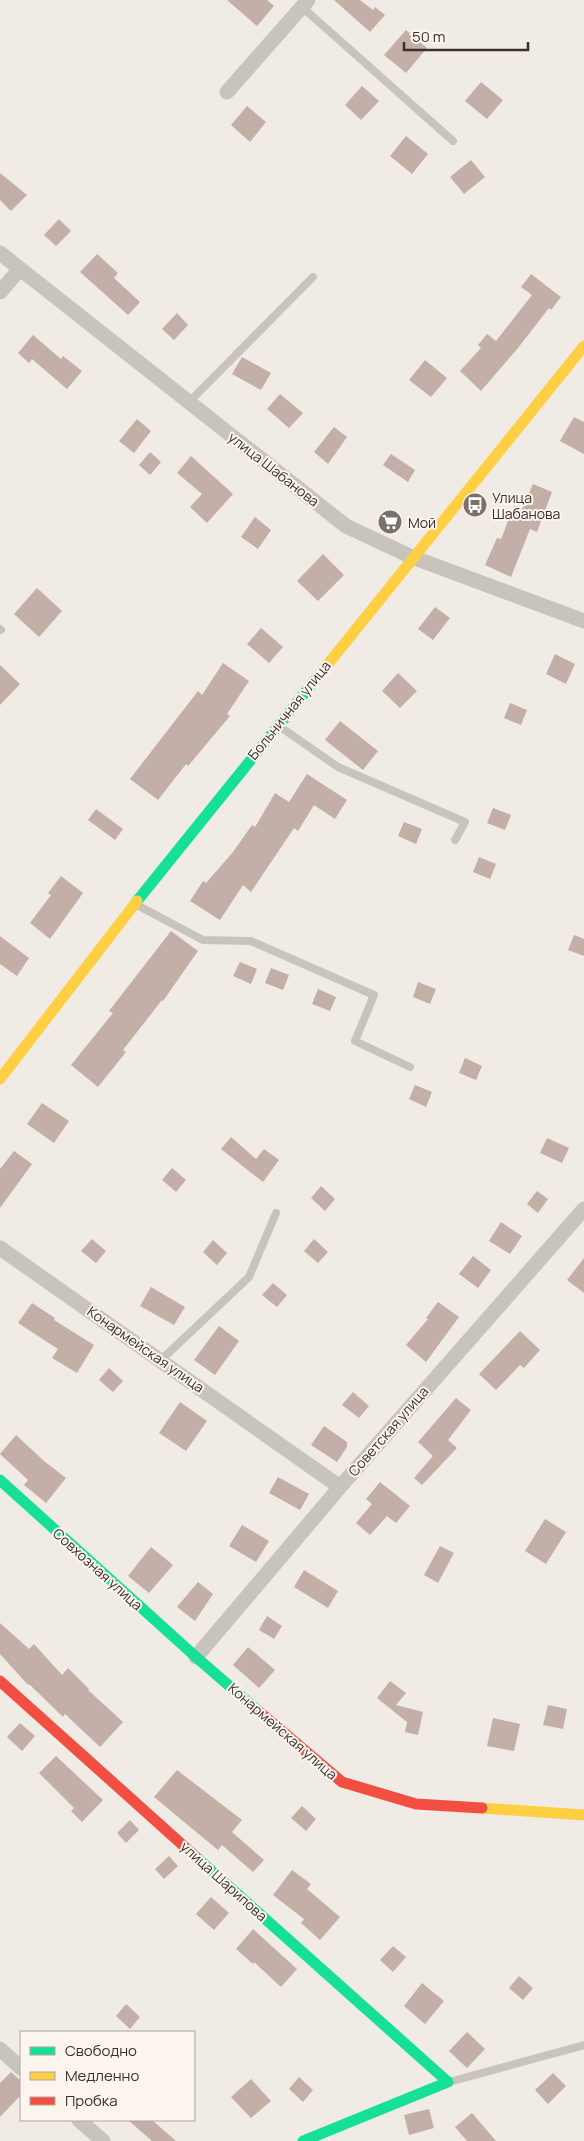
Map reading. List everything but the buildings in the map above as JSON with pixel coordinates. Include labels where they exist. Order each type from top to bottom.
[{"type":"street","points":[[226,92],[305,3]]},
{"type":"street","name":"улица Шабанова","points":[[0,253],[346,526],[412,557],[584,621]]},
{"type":"street","points":[[0,292],[20,269]]},
{"type":"street","name":"Больничная улица","points":[[0,1080],[135,904],[278,724],[584,346]]},
{"type":"street","name":"Советская улица","points":[[196,1657],[340,1487],[584,1209]]},
{"type":"street","name":"Конармейская улица","points":[[0,1248],[340,1487]]},
{"type":"street","name":"Совхозная улица","points":[[0,1480],[196,1657]]},
{"type":"street","name":"Конармейская улица","points":[[196,1657],[342,1782],[416,1804],[584,1815]]},
{"type":"street","name":"улица Шарипова","points":[[0,1680],[448,2082]]},
{"type":"street","points":[[0,2049],[20,2067]]},
{"type":"street","points":[[303,2141],[448,2082]]},
{"type":"street","points":[[80,2121],[102,2141]]},
{"type":"lane","points":[[305,3],[453,141]]},
{"type":"lane","points":[[189,402],[313,277]]},
{"type":"lane","points":[[278,724],[338,767],[464,822],[455,840]]},
{"type":"lane","points":[[135,904],[203,940],[251,942],[374,995],[355,1041],[410,1066]]},
{"type":"lane","points":[[161,1360],[249,1277],[276,1213]]},
{"type":"lane","points":[[448,2082],[584,2045]]},
{"type":"traffic: fast","points":[[137,901],[320,674]]},
{"type":"traffic: fast","points":[[0,1480],[257,1710]]},
{"type":"traffic: fast","points":[[196,1857],[448,2082],[303,2141]]},
{"type":"traffic: slow","points":[[320,674],[584,346]]},
{"type":"traffic: slow","points":[[0,1079],[137,901]]},
{"type":"traffic: slow","points":[[482,1808],[584,1815]]},
{"type":"traffic: jam","points":[[0,1681],[196,1857]]},
{"type":"traffic: jam","points":[[257,1710],[342,1782],[416,1804],[482,1808]]},
{"type":"place","name":"Улица Шабанова","points":[[475,505]]},
{"type":"place","name":"Мой","points":[[390,522]]}]
